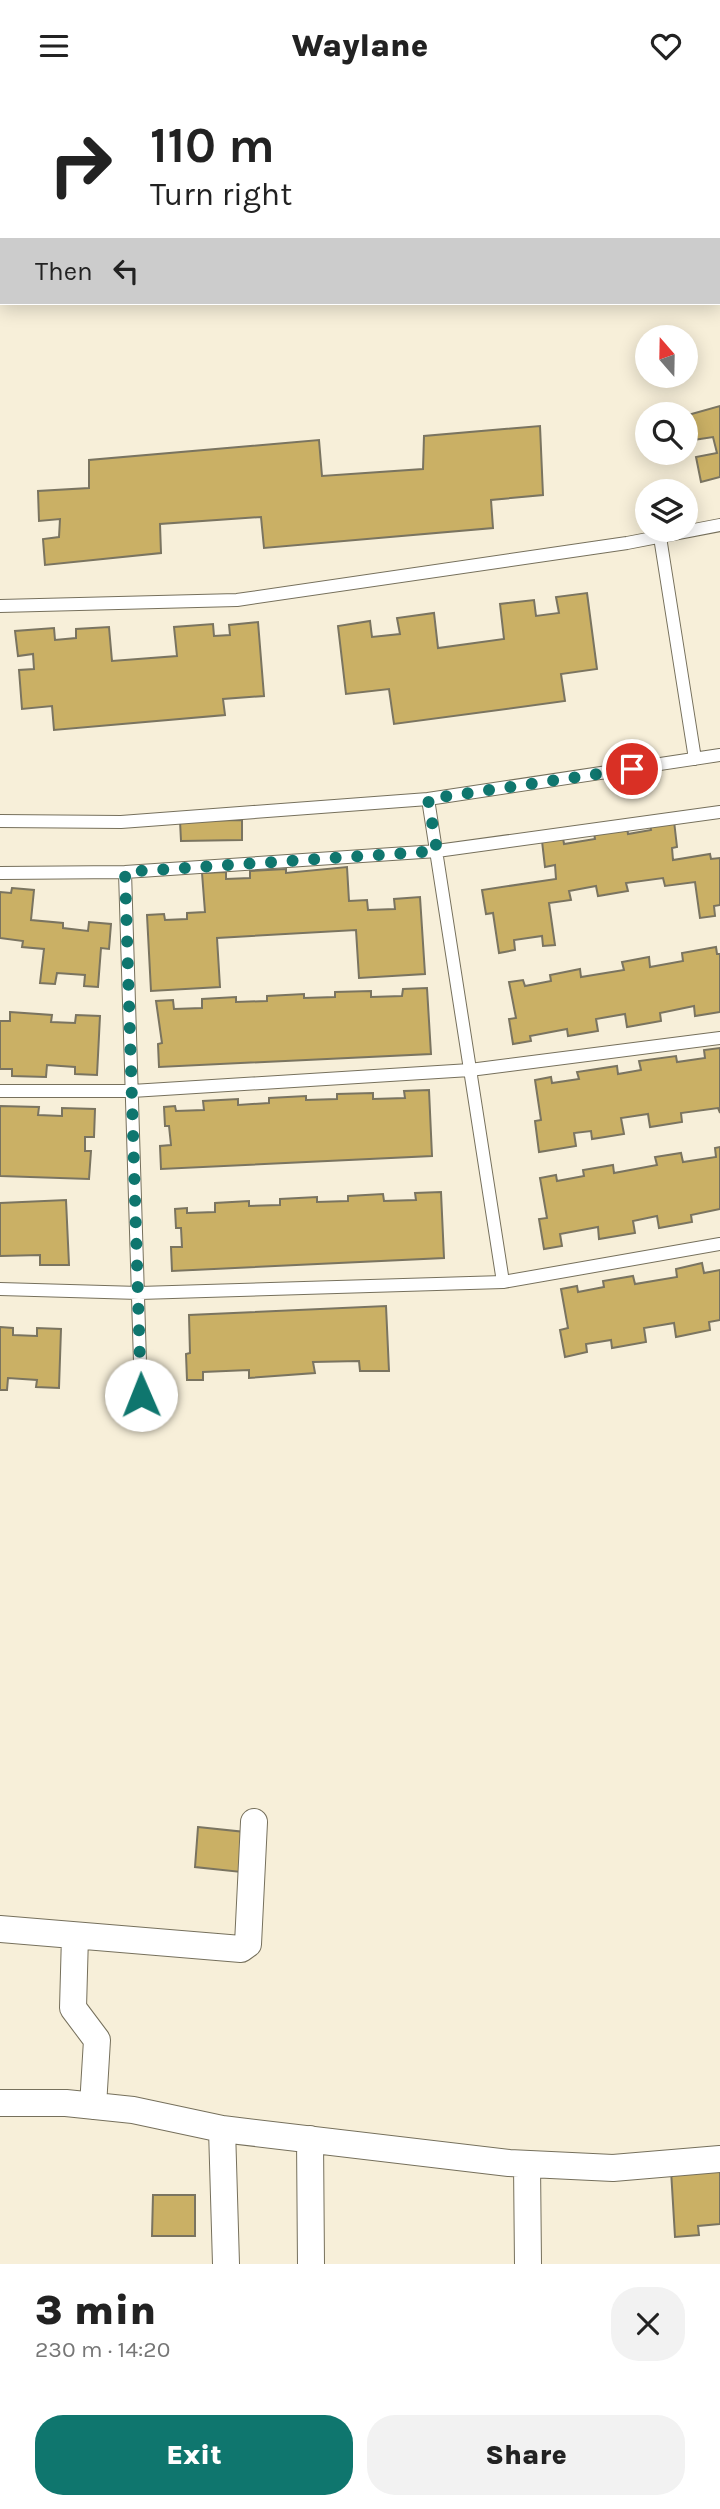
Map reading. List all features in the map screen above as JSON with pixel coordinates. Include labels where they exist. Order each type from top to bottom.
[{"type":"street","points":[[0,1929],[245,1948],[248,1944],[254,1822]]},
{"type":"street","points":[[75,1935],[73,2008],[75,2014],[96,2033],[97,2040],[93,2106]]},
{"type":"street","points":[[0,2103],[93,2106],[222,2129],[527,2164],[613,2168],[720,2159]]},
{"type":"street","points":[[222,2129],[226,2264]]},
{"type":"street","points":[[310,2139],[311,2264]]},
{"type":"street","points":[[527,2164],[528,2264]]},
{"type":"lane","points":[[698,529],[720,525]]},
{"type":"lane","points":[[0,606],[237,600],[635,541]]},
{"type":"lane","points":[[661,542],[695,759]]},
{"type":"lane","points":[[0,821],[121,821],[428,799],[720,755]]},
{"type":"lane","points":[[428,799],[503,1282]]},
{"type":"lane","points":[[0,873],[125,872],[437,851],[720,812]]},
{"type":"lane","points":[[125,872],[141,1395]]},
{"type":"lane","points":[[0,1091],[132,1091],[470,1070],[720,1038]]},
{"type":"lane","points":[[0,1289],[139,1293],[503,1282],[720,1244]]},
{"type":"building","points":[[720,406],[720,477],[701,482],[698,457],[717,453],[713,437],[698,439],[698,412]]},
{"type":"building","points":[[540,426],[543,495],[491,500],[493,528],[264,548],[261,517],[160,524],[161,553],[45,565],[43,539],[59,537],[60,519],[39,521],[38,491],[89,488],[89,460],[319,440],[322,476],[423,469],[424,436]]},
{"type":"building","points":[[587,593],[597,669],[561,674],[565,701],[394,724],[389,689],[346,694],[338,626],[370,621],[372,637],[400,634],[397,618],[434,613],[438,648],[504,639],[500,604],[534,600],[536,616],[559,613],[556,597]]},
{"type":"building","points":[[258,622],[264,696],[223,699],[225,715],[54,730],[52,706],[22,709],[19,670],[34,669],[33,654],[18,656],[15,631],[54,628],[55,640],[76,638],[76,629],[109,627],[112,661],[177,656],[174,627],[213,624],[214,636],[230,635],[229,625]]},
{"type":"building","points":[[242,820],[242,840],[181,841],[180,821]]},
{"type":"building","points":[[674,821],[677,847],[672,848],[673,860],[710,854],[711,859],[720,858],[720,905],[714,906],[715,916],[700,918],[695,882],[665,886],[663,878],[626,883],[628,891],[598,896],[596,886],[569,891],[571,900],[549,903],[555,945],[543,946],[542,936],[514,940],[515,950],[499,953],[493,913],[486,914],[482,890],[556,879],[555,865],[545,867],[542,841],[563,838],[564,844],[595,839],[594,833],[627,828],[628,834],[651,830],[650,824]]},
{"type":"building","points":[[347,867],[349,901],[367,900],[368,910],[395,909],[394,899],[420,897],[425,974],[359,978],[356,930],[217,938],[220,987],[151,991],[147,915],[164,914],[165,920],[187,919],[187,913],[205,912],[202,873],[226,872],[226,879],[250,878],[250,871],[286,869],[286,873]]},
{"type":"building","points":[[12,888],[34,890],[31,920],[63,923],[63,928],[88,931],[89,922],[111,924],[109,949],[101,948],[98,987],[84,986],[85,975],[57,973],[55,984],[40,983],[44,949],[22,947],[23,941],[0,938],[0,892],[11,893]]},
{"type":"building","points":[[716,947],[717,954],[720,954],[720,1012],[695,1016],[694,1006],[660,1013],[661,1021],[627,1027],[625,1014],[596,1019],[598,1031],[568,1036],[567,1029],[530,1036],[531,1041],[513,1044],[509,1019],[516,1018],[509,982],[523,980],[525,986],[551,981],[550,975],[580,969],[581,977],[624,970],[622,962],[649,957],[650,967],[683,961],[682,953]]},
{"type":"building","points":[[427,988],[431,1054],[159,1067],[158,1044],[162,1043],[156,1001],[173,1000],[174,1009],[202,1008],[202,999],[236,997],[236,1002],[267,1001],[267,996],[304,994],[304,998],[335,997],[335,992],[371,991],[371,997],[402,996],[403,989]]},
{"type":"building","points":[[10,1012],[52,1015],[51,1022],[75,1023],[76,1015],[100,1016],[97,1075],[75,1074],[75,1067],[47,1065],[46,1077],[12,1076],[12,1069],[0,1069],[0,1021],[10,1021]]},
{"type":"building","points":[[720,1048],[720,1113],[718,1108],[681,1113],[682,1122],[650,1127],[648,1114],[621,1118],[624,1134],[592,1139],[591,1131],[574,1133],[576,1146],[539,1152],[535,1121],[541,1120],[535,1080],[551,1077],[552,1083],[579,1079],[577,1072],[617,1066],[618,1074],[641,1070],[639,1061],[676,1056],[677,1062],[705,1058],[704,1050]]},
{"type":"building","points":[[429,1090],[432,1156],[161,1169],[160,1146],[171,1145],[169,1126],[165,1126],[164,1107],[175,1106],[176,1111],[204,1110],[203,1101],[238,1099],[238,1105],[269,1103],[269,1098],[306,1096],[306,1100],[337,1099],[337,1094],[373,1093],[373,1099],[405,1098],[404,1091]]},
{"type":"building","points":[[0,1106],[39,1107],[38,1115],[62,1116],[62,1108],[95,1109],[94,1137],[85,1137],[85,1151],[91,1151],[89,1179],[0,1176]]},
{"type":"building","points":[[720,1147],[720,1209],[691,1215],[692,1222],[659,1228],[657,1216],[633,1221],[635,1233],[599,1239],[598,1227],[560,1234],[562,1246],[544,1249],[539,1219],[547,1218],[540,1178],[556,1175],[557,1181],[584,1176],[583,1170],[613,1165],[614,1173],[657,1165],[655,1157],[681,1153],[683,1162],[716,1157],[715,1148]]},
{"type":"building","points":[[441,1192],[444,1258],[172,1271],[171,1247],[182,1247],[181,1228],[176,1228],[175,1209],[187,1208],[187,1213],[215,1212],[215,1203],[249,1201],[249,1206],[280,1205],[280,1199],[317,1197],[317,1202],[348,1201],[348,1196],[383,1194],[384,1201],[416,1200],[415,1193]]},
{"type":"building","points":[[66,1200],[69,1265],[40,1265],[40,1255],[0,1256],[0,1203]]},
{"type":"building","points":[[702,1263],[704,1273],[720,1270],[720,1320],[709,1322],[710,1330],[676,1337],[674,1323],[644,1328],[646,1342],[612,1348],[611,1340],[586,1344],[587,1352],[565,1357],[560,1330],[568,1328],[561,1289],[577,1286],[578,1292],[604,1287],[603,1281],[633,1276],[635,1284],[677,1277],[676,1269]]},
{"type":"building","points":[[386,1306],[389,1371],[360,1371],[359,1361],[313,1362],[315,1373],[249,1378],[249,1370],[203,1372],[203,1380],[187,1380],[186,1354],[190,1353],[189,1315]]},
{"type":"building","points":[[0,1327],[13,1328],[13,1335],[37,1336],[37,1328],[61,1329],[59,1388],[36,1387],[37,1380],[8,1378],[7,1390],[0,1390]]},
{"type":"building","points":[[198,1827],[245,1832],[241,1872],[195,1867]]},
{"type":"building","points":[[720,2167],[720,2224],[698,2226],[699,2235],[675,2237],[671,2170]]},
{"type":"building","points":[[153,2195],[195,2195],[195,2236],[152,2236]]},
{"type":"route","points":[[141,1395],[125,872],[437,851],[428,799],[632,769]]}]
